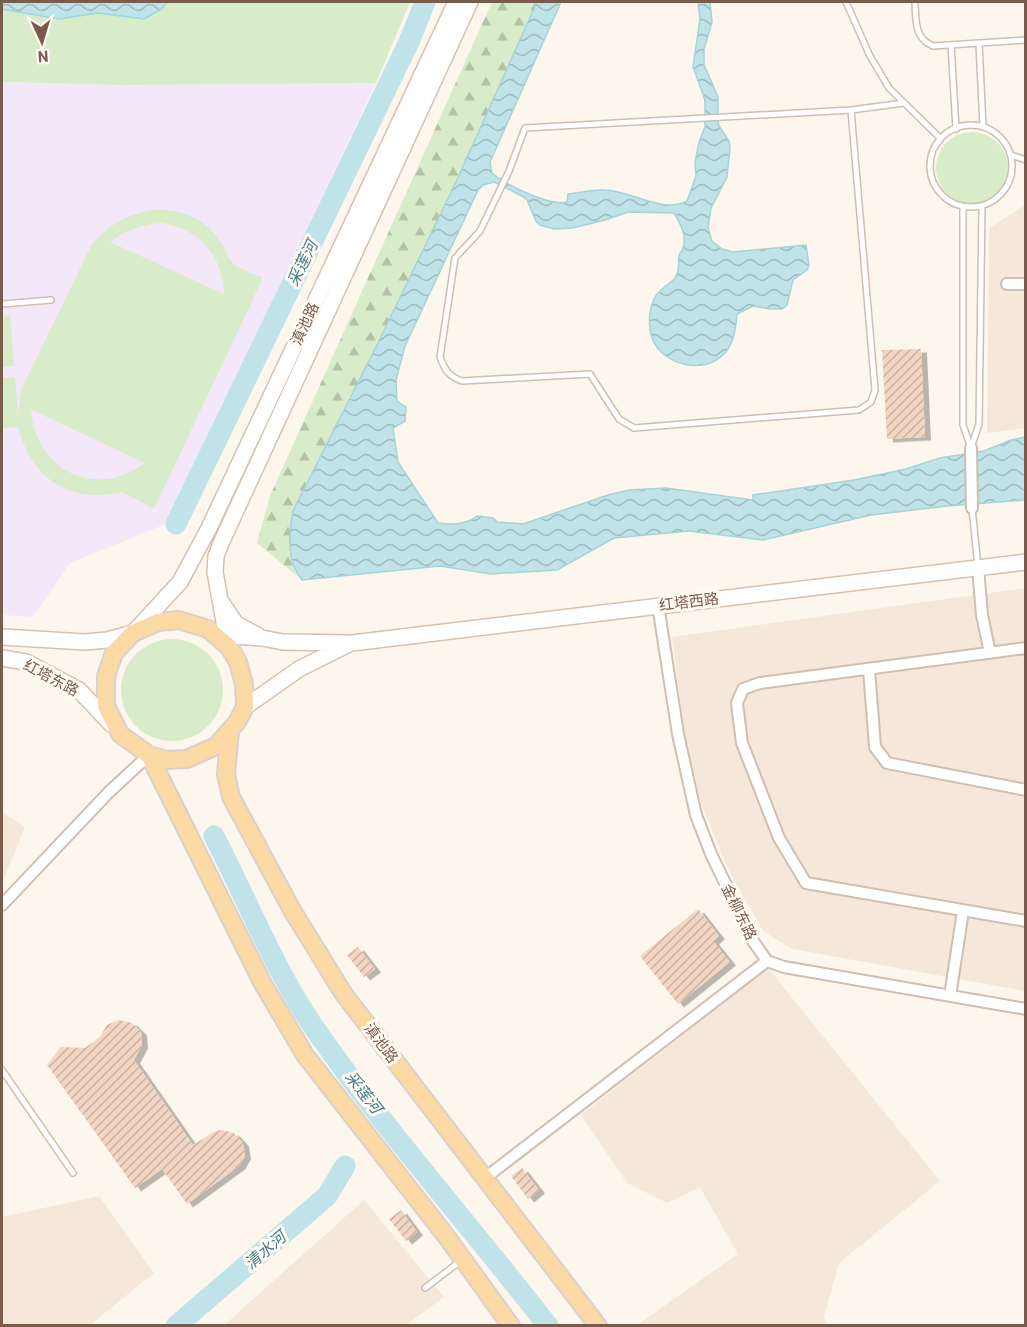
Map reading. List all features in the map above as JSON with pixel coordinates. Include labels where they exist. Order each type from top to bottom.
[{"type":"main road","name":"滇池路","points":[[133,633],[180,582],[209,528],[456,2]]},
{"type":"main road","name":"滇池路","points":[[224,639],[214,572],[216,556],[470,2]]},
{"type":"main road","name":"红塔西路","points":[[352,643],[1026,562]]},
{"type":"main road","points":[[220,601],[236,624],[262,638]]},
{"type":"main road","points":[[245,707],[244,684],[238,662],[224,639],[208,629],[179,620],[158,622],[133,633],[114,653],[105,676],[106,706],[120,734],[149,755],[166,759],[187,759],[216,746],[245,707],[298,669],[352,643]]},
{"type":"main road","name":"红塔东路","points":[[2,637],[85,642],[107,640],[133,633]]},
{"type":"main road","points":[[224,639],[262,638],[283,642],[352,643]]},
{"type":"main road","name":"红塔东路","points":[[2,657],[26,662],[79,690],[120,734]]},
{"type":"main road","name":"滇池路","points":[[230,730],[226,774],[231,797],[292,910],[343,993],[598,1326]]},
{"type":"main road","points":[[149,755],[263,984],[305,1055],[511,1326]]},
{"type":"street","points":[[1007,284],[1026,284]]},
{"type":"street","points":[[971,448],[972,508]]},
{"type":"street","points":[[978,568],[982,615],[990,653]]},
{"type":"street","name":"金柳东路","points":[[658,605],[678,734],[696,815],[711,854],[753,941],[767,961]]},
{"type":"street","points":[[1026,648],[760,683],[743,689],[737,703],[742,743],[779,838],[806,883],[1026,921]]},
{"type":"street","points":[[869,669],[875,747],[887,763],[1026,790]]},
{"type":"street","points":[[2,905],[108,792],[149,755]]},
{"type":"street","points":[[950,996],[963,911]]},
{"type":"street","points":[[485,1178],[767,961],[783,967],[1026,1009]]},
{"type":"lane","points":[[846,2],[889,88],[940,138]]},
{"type":"lane","points":[[915,2],[916,25],[922,41],[933,46],[1026,40]]},
{"type":"lane","points":[[979,43],[983,128]]},
{"type":"lane","points":[[951,45],[956,129]]},
{"type":"lane","points":[[851,110],[874,390],[871,402],[859,410],[634,428],[619,419],[590,374],[462,381],[451,377],[445,370],[440,357],[455,258],[480,231],[507,176],[525,128],[851,110],[904,103]]},
{"type":"lane","points":[[974,125],[983,128],[997,135],[1005,144],[1011,155],[1012,168],[1007,186],[994,201],[982,206],[963,207],[942,195],[934,185],[930,173],[930,161],[940,138],[962,126],[974,125]]},
{"type":"lane","points":[[1011,155],[1026,160]]},
{"type":"lane","points":[[971,448],[978,424],[982,206]]},
{"type":"lane","points":[[963,207],[963,425],[971,448]]},
{"type":"lane","points":[[2,304],[51,300]]},
{"type":"lane","points":[[972,508],[978,568]]},
{"type":"lane","points":[[2,1070],[73,1173]]},
{"type":"lane","points":[[425,1288],[463,1260]]},
{"type":"shaded area","points":[[2,82],[121,85],[376,83],[166,524],[70,563],[33,617],[2,615]]},
{"type":"shaded area","points":[[1025,205],[1025,428],[987,433],[989,228]]},
{"type":"shaded area","points":[[1025,588],[1025,991],[792,949],[763,931],[728,869],[703,808],[686,743],[672,637]]},
{"type":"shaded area","points":[[2,812],[25,827],[2,883]]},
{"type":"shaded area","points":[[768,968],[940,1181],[839,1263],[824,1317],[827,1325],[642,1325],[640,1323],[738,1254],[700,1187],[667,1203],[627,1183],[581,1115]]},
{"type":"shaded area","points":[[99,1196],[154,1273],[90,1325],[2,1325],[2,1217]]},
{"type":"shaded area","points":[[364,1200],[444,1297],[406,1325],[223,1326]]},
{"type":"green space","points":[[2,2],[410,2],[376,83],[121,85],[2,82]]},
{"type":"green space","points":[[492,2],[537,2],[456,182],[378,343],[295,572],[302,580],[257,543],[270,496]]},
{"type":"green space","points":[[972,132],[992,138],[1002,148],[1008,168],[1002,188],[992,198],[972,204],[952,198],[942,188],[936,168],[942,148],[952,138]]},
{"type":"green space","points":[[154,210],[184,214],[201,221],[222,244],[232,262],[263,278],[154,509],[123,492],[104,495],[70,491],[43,474],[24,446],[18,427],[2,428],[2,378],[15,377],[18,414],[21,390],[92,244],[120,221],[135,214]],"holes":[[[163,223],[188,232],[207,246],[219,267],[224,294],[110,242],[135,228]],[[32,410],[145,463],[126,474],[107,479],[88,479],[71,473],[56,463],[44,449],[35,431]]]},
{"type":"green space","points":[[10,316],[14,366],[2,367],[2,317]]},
{"type":"green space","points":[[172,639],[192,643],[208,654],[219,670],[223,690],[219,710],[208,726],[192,737],[172,741],[152,737],[136,726],[125,710],[121,690],[125,670],[136,654],[152,643]]},
{"type":"water","points":[[2,2],[167,2],[162,9],[144,19],[98,13],[59,19],[2,9]]},
{"type":"water","points":[[537,2],[561,2],[490,162],[492,173],[528,194],[559,203],[567,202],[568,194],[600,190],[615,191],[668,205],[687,201],[696,176],[695,163],[705,127],[705,100],[693,67],[700,19],[698,2],[710,2],[712,22],[704,49],[704,65],[718,97],[719,126],[729,141],[730,147],[727,177],[711,208],[708,228],[712,241],[722,249],[733,252],[806,245],[809,265],[807,270],[793,280],[787,305],[782,309],[753,306],[737,314],[734,335],[725,353],[706,364],[684,364],[674,361],[657,347],[652,338],[650,326],[650,312],[654,300],[657,294],[677,275],[679,256],[683,248],[681,225],[674,213],[628,212],[573,228],[554,229],[540,225],[536,221],[527,200],[522,196],[494,182],[483,185],[478,190],[405,346],[396,380],[397,401],[406,407],[405,421],[393,428],[398,462],[438,523],[458,524],[477,516],[493,518],[497,522],[523,524],[629,490],[666,488],[753,500],[753,495],[854,480],[906,469],[940,458],[984,451],[1025,437],[1025,500],[871,515],[763,540],[689,531],[614,538],[557,570],[491,574],[440,566],[302,580],[291,556],[290,529],[293,511],[456,182]]},
{"type":"building","points":[[921,349],[925,437],[887,439],[882,350]]},
{"type":"building","points":[[698,909],[719,936],[713,941],[730,962],[678,1004],[640,956]]},
{"type":"building","points":[[358,947],[375,969],[364,977],[347,955]]},
{"type":"building","points":[[119,1020],[132,1023],[141,1032],[142,1045],[134,1060],[193,1145],[221,1130],[234,1133],[243,1143],[245,1156],[239,1166],[187,1204],[162,1169],[135,1188],[47,1065],[61,1047],[85,1048],[100,1037],[107,1025]]},
{"type":"building","points":[[522,1168],[539,1190],[528,1199],[511,1176]]},
{"type":"building","points":[[401,1210],[417,1232],[406,1241],[389,1219]]},
{"type":"waterway","name":"采莲河","points":[[176,524],[409,42],[425,2]]},
{"type":"waterway","name":"采莲河","points":[[214,836],[276,964],[304,1013],[375,1110],[548,1326]]},
{"type":"waterway","name":"清水河","points":[[176,1326],[327,1196],[345,1166]]}]
